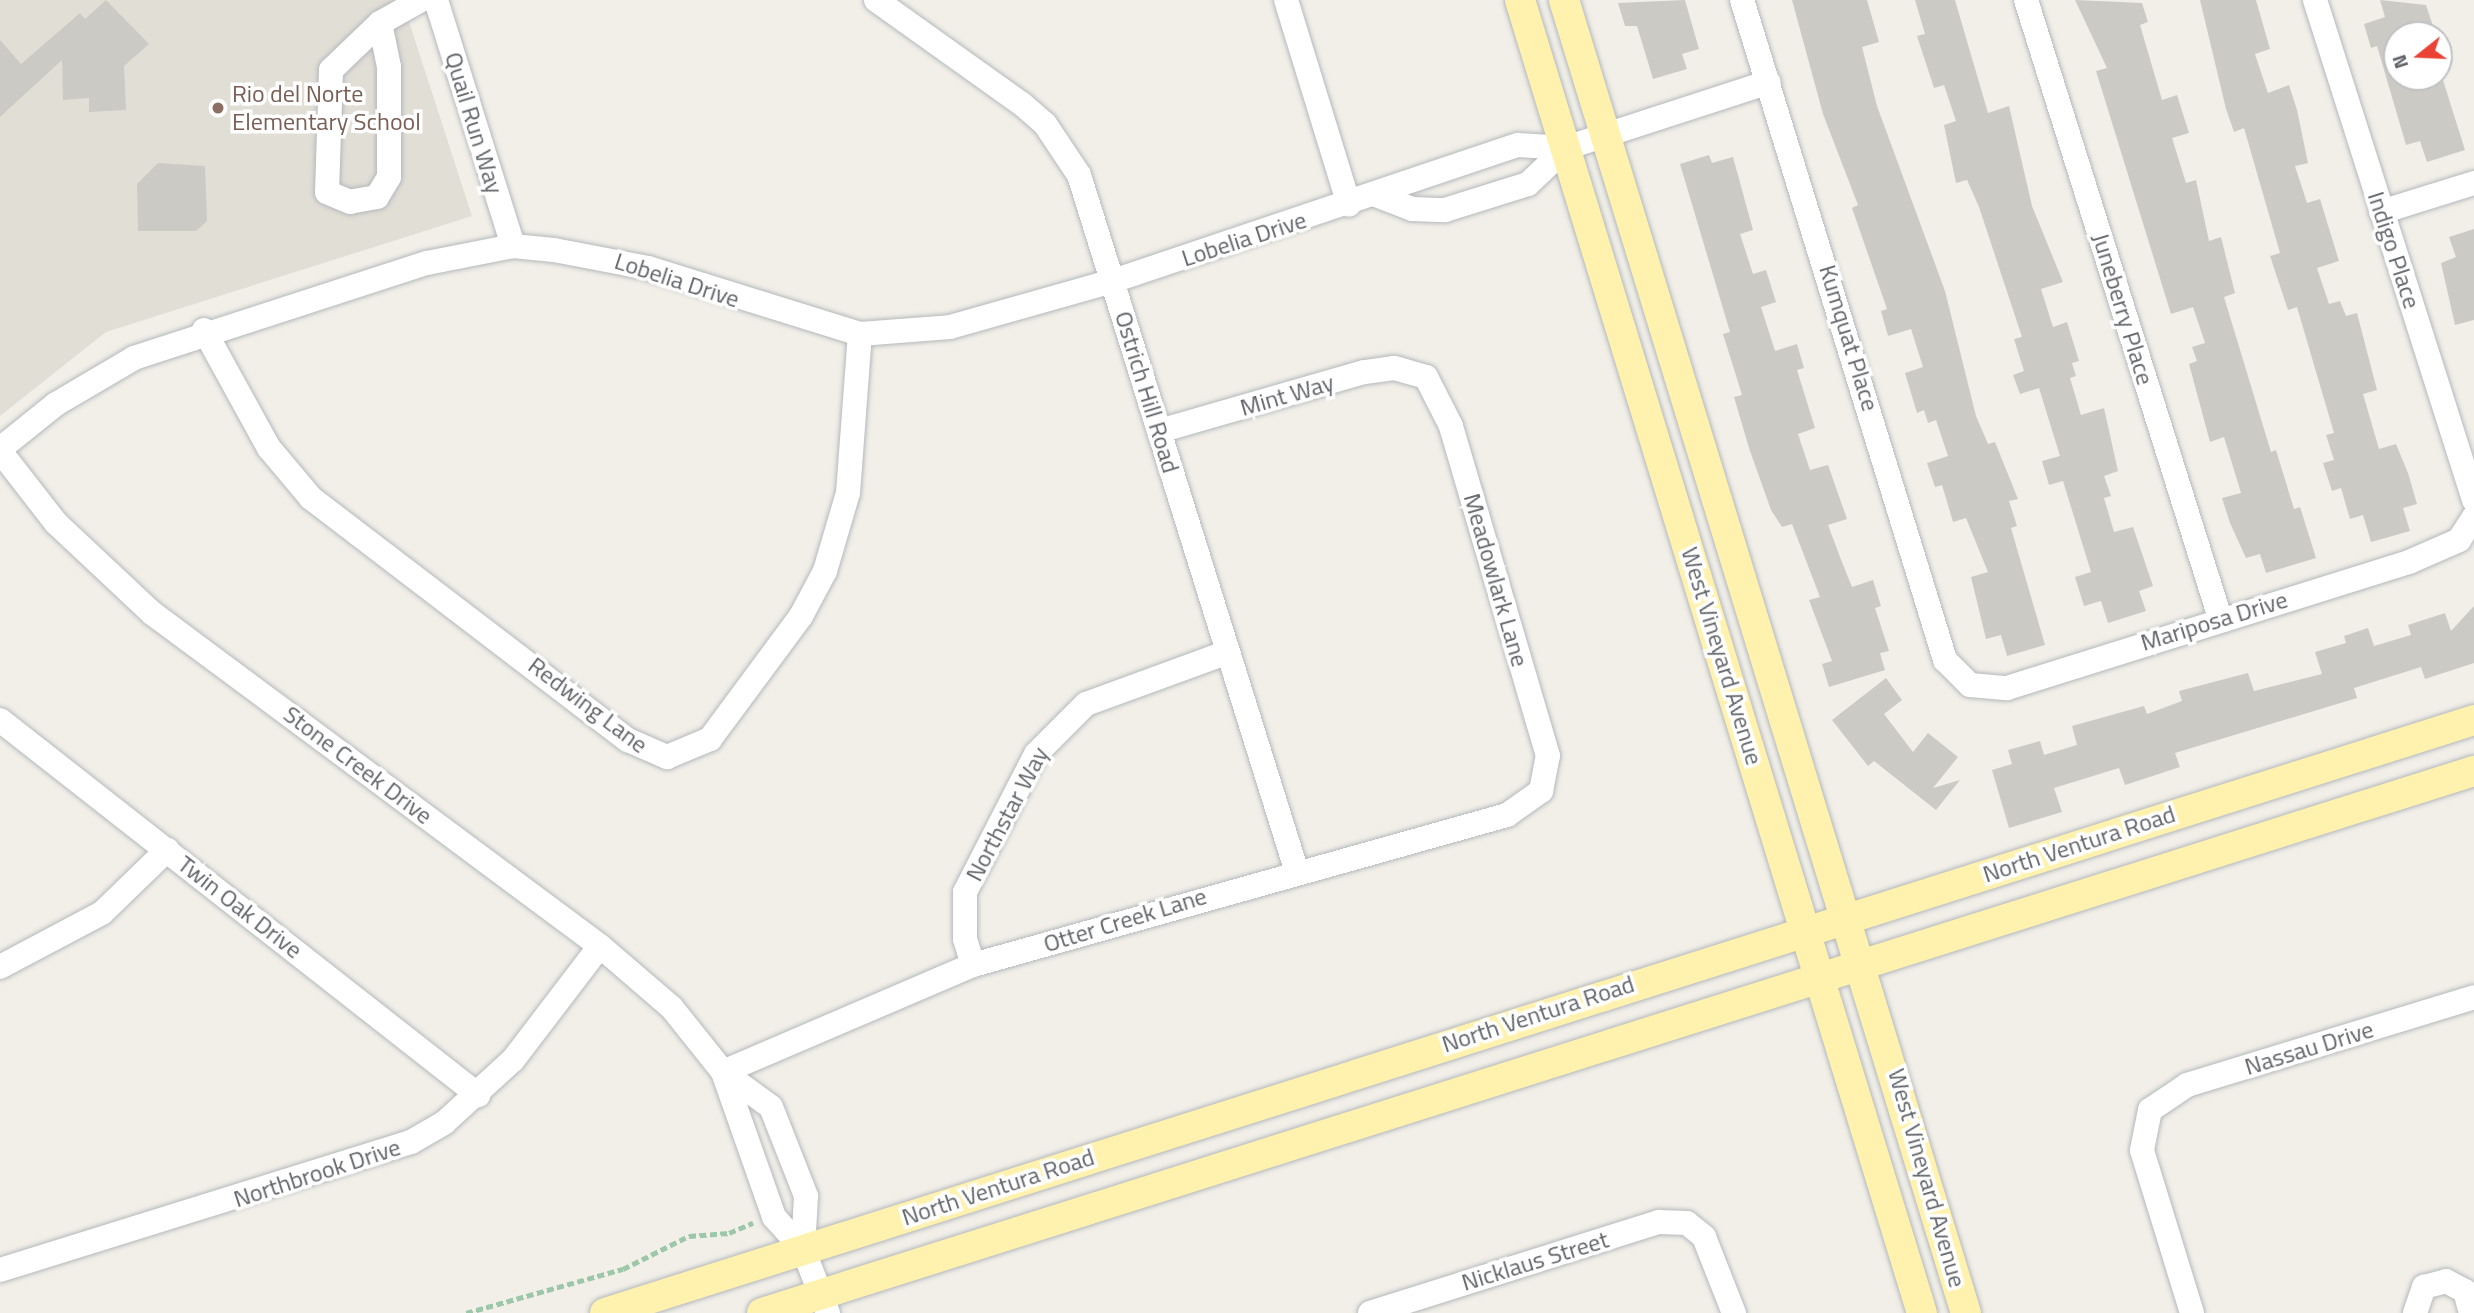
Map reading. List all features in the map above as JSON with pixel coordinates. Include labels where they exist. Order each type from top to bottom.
[{"type":"main road","name":"West Vineyard Avenue","points":[[1520,0],[1922,1313]]},
{"type":"main road","name":"West Vineyard Avenue","points":[[1564,0],[1850,916],[1966,1313]]},
{"type":"main road","name":"North Ventura Road","points":[[605,1313],[1806,929],[2474,720]]},
{"type":"main road","name":"North Ventura Road","points":[[762,1313],[825,1303],[1820,979],[2474,771]]},
{"type":"street","points":[[380,23],[389,67],[389,177],[377,197],[350,202],[327,192],[331,70],[380,23],[421,0]]},
{"type":"street","name":"Quail Run Way","points":[[436,0],[513,246]]},
{"type":"street","name":"Ostrich Hill Road","points":[[876,0],[1045,124],[1079,175],[1296,869]]},
{"type":"street","points":[[1286,0],[1349,205]]},
{"type":"street","name":"Kumquat Place","points":[[1742,0],[1945,660],[1957,674]]},
{"type":"street","name":"Juneberry Place","points":[[2026,0],[2220,618]]},
{"type":"street","name":"Indigo Place","points":[[2315,0],[2474,500]]},
{"type":"street","name":"Lobelia Drive","points":[[0,450],[90,381],[204,330],[426,263],[513,246],[648,268],[779,314],[860,334],[950,327],[1113,281],[1349,205],[1518,145],[1566,148],[1769,82]]},
{"type":"street","name":"Lobelia Drive","points":[[1376,195],[1412,209],[1445,210],[1528,184],[1566,148]]},
{"type":"street","points":[[2381,212],[2474,183]]},
{"type":"street","name":"Redwing Lane","points":[[204,330],[269,448],[311,498],[628,740],[667,757],[710,739],[801,616],[825,571],[848,493],[860,334]]},
{"type":"street","name":"Mint Way","points":[[1159,431],[1364,372],[1415,372]]},
{"type":"street","name":"Meadowlark Lane","points":[[1415,372],[1440,398],[1451,426],[1548,756],[1535,797]]},
{"type":"street","name":"Stone Creek Drive","points":[[0,450],[56,523],[152,613],[600,946],[672,1008],[723,1072],[771,1107],[806,1196],[803,1249]]},
{"type":"street","name":"Mariposa Drive","points":[[1957,674],[1991,691],[2007,688],[2220,618],[2409,562],[2448,548],[2471,524]]},
{"type":"street","name":"Northstar Way","points":[[973,965],[965,939],[965,892],[1036,754],[1086,704],[1117,688],[1228,652]]},
{"type":"street","name":"Twin Oak Drive","points":[[0,720],[478,1095]]},
{"type":"street","name":"Otter Creek Lane","points":[[723,1072],[973,965],[1296,869],[1507,815],[1535,797]]},
{"type":"street","points":[[0,967],[102,913],[167,850]]},
{"type":"street","name":"Northbrook Drive","points":[[0,1270],[368,1159],[411,1142],[478,1095],[600,946]]},
{"type":"street","name":"Nassau Drive","points":[[2192,1313],[2142,1150],[2150,1110],[2187,1085],[2474,997]]},
{"type":"street","name":"Stone Creek Drive","points":[[723,1072],[774,1217],[803,1249],[825,1303]]},
{"type":"street","name":"Nicklaus Street","points":[[1370,1313],[1659,1222],[1688,1223],[1704,1237],[1734,1313]]},
{"type":"street","points":[[2414,1313],[2424,1287],[2445,1281],[2465,1291],[2471,1313]]},
{"type":"path","points":[[466,1313],[623,1269],[689,1236],[729,1233],[774,1217]]},
{"type":"shaded area","name":"Rio del Norte Elementary School","points":[[0,0],[402,0],[472,216],[106,332],[0,416]]},
{"type":"building","points":[[106,0],[149,44],[124,66],[126,110],[89,112],[89,98],[63,100],[62,60],[0,117],[0,40],[21,64],[80,13],[85,19]]},
{"type":"building","points":[[1685,0],[1699,49],[1682,54],[1687,69],[1653,79],[1637,26],[1625,26],[1618,3]]},
{"type":"building","points":[[1792,0],[1867,0],[1879,42],[1862,47],[1877,106],[1945,291],[1976,416],[1988,444],[1995,442],[2018,499],[2009,501],[2017,526],[2011,528],[2045,645],[2007,656],[2001,635],[1986,639],[1971,577],[1988,572],[1966,518],[1953,522],[1942,485],[1935,487],[1927,463],[1948,456],[1936,420],[1928,423],[1924,410],[1917,413],[1905,373],[1923,367],[1911,329],[1888,336],[1881,311],[1887,309],[1852,208],[1858,205],[1823,114]]},
{"type":"building","points":[[1915,0],[1955,0],[1988,113],[2009,106],[2032,206],[2063,282],[2041,289],[2053,327],[2067,322],[2079,361],[2072,363],[2076,376],[2070,378],[2081,415],[2104,408],[2118,471],[2104,476],[2111,496],[2104,498],[2114,532],[2133,527],[2153,586],[2139,591],[2146,611],[2108,623],[2101,601],[2084,606],[2075,577],[2091,572],[2063,481],[2049,485],[2042,461],[2060,456],[2039,388],[2020,394],[2013,375],[2024,371],[2014,339],[2022,337],[1979,207],[1967,180],[1956,183],[1944,125],[1956,121],[1944,85],[1934,88],[1917,36],[1925,34]]},
{"type":"building","points":[[2075,0],[2142,3],[2148,22],[2140,25],[2162,100],[2177,95],[2189,133],[2172,138],[2186,183],[2196,180],[2209,241],[2221,237],[2235,293],[2224,297],[2271,452],[2276,450],[2294,509],[2300,507],[2316,558],[2266,573],[2260,554],[2246,558],[2230,523],[2222,498],[2241,493],[2224,437],[2210,442],[2189,364],[2197,361],[2192,347],[2205,343],[2193,307],[2171,314],[2096,71],[2107,68]]},
{"type":"building","points":[[2200,0],[2256,0],[2270,49],[2255,54],[2268,93],[2289,85],[2308,163],[2295,166],[2307,203],[2320,199],[2339,261],[2317,268],[2329,304],[2340,301],[2346,316],[2357,313],[2377,390],[2363,394],[2379,449],[2396,444],[2408,473],[2417,504],[2403,508],[2410,531],[2371,542],[2363,515],[2350,519],[2341,488],[2332,491],[2323,463],[2334,460],[2326,435],[2334,433],[2297,307],[2288,310],[2270,256],[2280,253],[2244,128],[2234,132],[2226,109]]},
{"type":"building","points":[[2380,0],[2426,5],[2431,21],[2383,21],[2383,66],[2377,46],[2371,48],[2364,24],[2385,17]]},
{"type":"building","points":[[2390,91],[2446,91],[2465,150],[2427,162],[2420,141],[2406,145]]},
{"type":"building","points":[[1709,155],[1712,163],[1733,157],[1753,230],[1740,234],[1753,274],[1766,270],[1776,302],[1761,307],[1775,351],[1797,344],[1804,368],[1797,370],[1815,428],[1798,434],[1810,470],[1828,465],[1847,519],[1828,525],[1852,587],[1873,580],[1881,606],[1875,608],[1889,651],[1880,653],[1885,670],[1829,687],[1822,664],[1832,661],[1809,600],[1820,597],[1792,524],[1782,527],[1771,510],[1749,448],[1734,397],[1742,395],[1723,334],[1730,332],[1680,164]]},
{"type":"building","points":[[158,163],[205,166],[207,221],[196,231],[138,231],[137,184]]},
{"type":"building","points":[[2474,229],[2474,320],[2455,325],[2441,263],[2456,257],[2449,237]]},
{"type":"building","points":[[2474,606],[2474,663],[2425,679],[2421,667],[2354,688],[2357,698],[2175,753],[2180,767],[2125,785],[2119,768],[2054,788],[2062,812],[2009,828],[1992,770],[2012,764],[2008,750],[2040,741],[2044,755],[2077,745],[2072,726],[2144,706],[2147,714],[2182,701],[2179,691],[2248,673],[2254,691],[2322,674],[2315,652],[2346,643],[2344,636],[2368,628],[2374,646],[2411,635],[2408,625],[2445,613],[2451,631]]},
{"type":"building","points":[[1886,678],[1902,700],[1884,714],[1913,752],[1928,733],[1958,757],[1933,788],[1960,780],[1936,810],[1874,761],[1868,766],[1832,720]]},
{"type":"place","name":"Rio del Norte Elementary School","points":[[218,108]]}]
